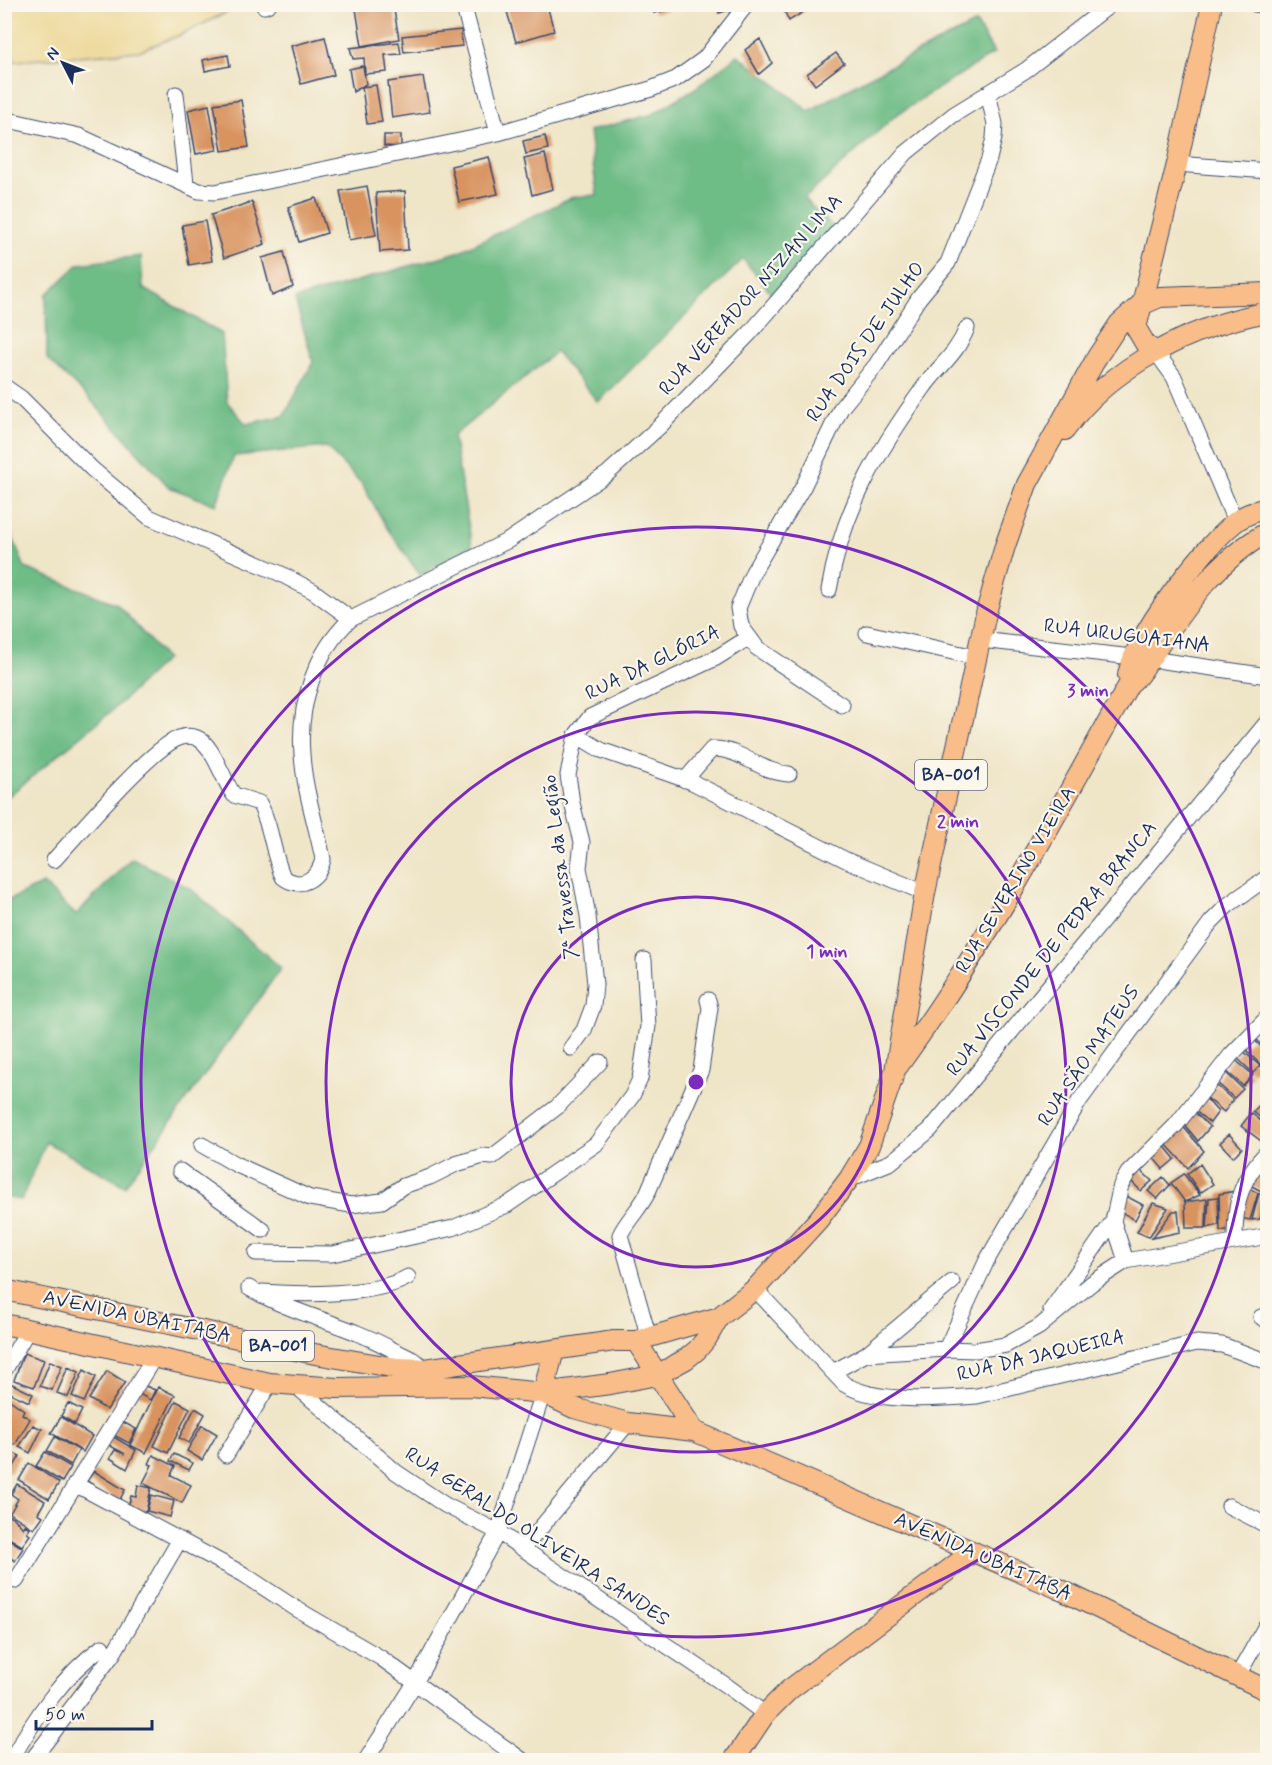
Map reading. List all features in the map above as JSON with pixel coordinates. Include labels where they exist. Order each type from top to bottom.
[{"type":"main road","points":[[1156,352],[1146,345],[1136,328],[1139,306],[1158,245],[1212,4]]},
{"type":"main road","name":"BA-001","points":[[642,1340],[719,1317],[755,1288],[818,1220],[849,1179],[869,1146],[895,1071],[925,893],[981,640],[1005,546],[1027,484],[1097,357],[1119,324],[1139,306],[1160,297],[1268,293]]},
{"type":"main road","points":[[1188,296],[1203,310],[1204,330]]},
{"type":"main road","name":"BA-001","points":[[1027,484],[1068,425],[1129,367],[1204,330],[1268,312]]},
{"type":"main road","name":"RUA SEVERINO VIEIRA","points":[[1143,658],[1149,630],[1187,571],[1235,521],[1268,507]]},
{"type":"main road","name":"RUA SEVERINO VIEIRA","points":[[895,1071],[948,995],[1040,844],[1143,658],[1227,558],[1268,532]]},
{"type":"main road","name":"AVENIDA UBAITABA","points":[[4,1290],[315,1354],[397,1368],[425,1369],[614,1341],[642,1340]]},
{"type":"main road","name":"BA-001","points":[[657,1375],[697,1350],[708,1338],[719,1317]]},
{"type":"main road","name":"AVENIDA UBAITABA","points":[[4,1324],[270,1383],[295,1385],[337,1388],[471,1386],[543,1393],[657,1375]]},
{"type":"main road","points":[[642,1340],[657,1375],[694,1431]]},
{"type":"main road","points":[[543,1393],[554,1350]]},
{"type":"main road","name":"AVENIDA UBAITABA","points":[[543,1393],[574,1408],[628,1423],[694,1431],[971,1553],[1057,1588],[1268,1691]]},
{"type":"main road","points":[[734,1761],[765,1714],[789,1690],[971,1553]]},
{"type":"street","points":[[463,4],[498,133]]},
{"type":"street","points":[[4,119],[79,136],[186,183],[199,191],[215,192],[498,133],[615,101],[676,79],[704,59],[747,4]]},
{"type":"street","name":"RUA VEREADOR NIZAN LIMA","points":[[54,860],[146,763],[169,744],[187,736],[199,738],[209,749],[227,787],[234,795],[259,803],[267,817],[275,859],[283,877],[295,883],[312,879],[321,870],[322,859],[302,755],[302,724],[307,695],[324,654],[341,628],[351,619],[509,540],[607,474],[658,427],[750,333],[906,153],[953,115],[1026,70],[1111,4]]},
{"type":"street","points":[[1255,4],[1268,6]]},
{"type":"street","name":"RUA DOIS DE JULHO","points":[[748,638],[738,615],[753,572],[803,487],[841,408],[876,365],[955,250],[994,138],[995,124],[988,93]]},
{"type":"street","points":[[176,94],[186,183]]},
{"type":"street","points":[[1177,164],[1268,171]]},
{"type":"street","points":[[829,590],[835,551],[853,502],[886,441],[925,385],[953,356],[967,328]]},
{"type":"street","points":[[1156,352],[1174,377],[1235,521]]},
{"type":"street","points":[[5,387],[21,398],[92,469],[149,517],[279,573],[313,591],[351,619]]},
{"type":"street","points":[[867,633],[966,655]]},
{"type":"street","name":"RUA DA GLÓRIA","points":[[576,735],[590,717],[716,658],[748,638],[782,668],[842,705]]},
{"type":"street","name":"RUA URUGUAIANA","points":[[981,640],[1143,658],[1268,676]]},
{"type":"street","name":"RUA VISCONDE DE PEDRA BRANCA","points":[[849,1179],[891,1162],[930,1130],[1268,721]]},
{"type":"street","points":[[576,735],[601,750],[685,780],[846,860],[925,893]]},
{"type":"street","name":"7ª Travessa da Legião","points":[[571,1048],[584,1030],[593,1006],[595,984],[588,916],[579,868],[582,842],[572,803],[568,775],[576,735]]},
{"type":"street","points":[[685,780],[712,749],[736,753],[776,773],[789,774]]},
{"type":"street","name":"RUA SÃO MATEUS","points":[[946,1349],[987,1260],[1080,1100],[1211,922],[1228,905],[1268,877]]},
{"type":"street","points":[[256,1253],[332,1254],[453,1228],[507,1205],[596,1144],[632,1096],[640,1079],[648,1026],[644,960]]},
{"type":"street","points":[[642,1340],[620,1235],[627,1220],[640,1207],[647,1194],[696,1088],[706,1051],[710,1008],[708,1000]]},
{"type":"street","points":[[1040,1327],[1113,1221],[1121,1185],[1128,1173],[1176,1125],[1231,1055],[1268,1017]]},
{"type":"street","points":[[202,1145],[235,1164],[310,1198],[351,1205],[382,1201],[403,1185],[430,1177],[456,1164],[483,1156],[489,1159],[557,1107],[600,1062]]},
{"type":"street","points":[[1235,1240],[1237,1203],[1244,1180],[1268,1151]]},
{"type":"street","points":[[180,1171],[262,1230]]},
{"type":"street","points":[[1113,1221],[1126,1261]]},
{"type":"street","points":[[866,1354],[946,1349],[975,1350],[1006,1345],[1040,1327],[1092,1283],[1126,1261],[1268,1236]]},
{"type":"street","points":[[408,1277],[398,1283],[351,1291],[300,1294],[253,1290],[294,1310],[369,1336],[414,1358],[425,1369]]},
{"type":"street","points":[[833,1372],[866,1354],[952,1282]]},
{"type":"street","name":"RUA DA JAQUEIRA","points":[[755,1288],[844,1384],[863,1394],[945,1398],[977,1396],[1197,1343],[1222,1345],[1268,1362]]},
{"type":"street","points":[[4,1371],[28,1330]]},
{"type":"street","points":[[16,1581],[155,1356]]},
{"type":"street","points":[[225,1455],[270,1383]]},
{"type":"street","name":"RUA GERALDO OLIVEIRA SANDES","points":[[295,1385],[396,1472],[445,1505],[498,1532],[765,1714]]},
{"type":"street","points":[[366,1761],[415,1683],[498,1532],[543,1393]]},
{"type":"street","points":[[523,1549],[628,1423]]},
{"type":"street","points":[[75,1485],[243,1574],[295,1608],[381,1658],[522,1761]]},
{"type":"street","points":[[1229,1506],[1268,1526]]},
{"type":"street","points":[[32,1761],[131,1628],[179,1541]]},
{"type":"street","points":[[1238,1676],[1268,1622]]},
{"type":"street","points":[[11,1761],[20,1744],[78,1664],[102,1647]]},
{"type":"street","points":[[4,1739],[20,1744]]},
{"type":"green space","points":[[976,23],[994,53],[896,115],[804,199],[833,227],[772,294],[743,259],[598,402],[556,352],[453,436],[472,546],[420,575],[387,528],[362,484],[326,447],[234,456],[216,505],[169,487],[89,398],[47,359],[46,295],[79,264],[141,256],[143,288],[222,334],[227,402],[246,424],[284,416],[313,362],[295,299],[458,252],[573,197],[597,195],[589,131],[653,114],[697,87],[738,55],[809,111],[867,78]]},
{"type":"green space","points":[[4,516],[25,568],[117,604],[166,659],[115,708],[5,799]]},
{"type":"green space","points":[[132,858],[191,889],[281,968],[125,1186],[46,1142],[21,1200],[5,1197],[5,902],[43,884],[76,915]]},
{"type":"sand","points":[[5,4],[242,5],[180,35],[139,51],[5,62]]},
{"type":"building","points":[[393,4],[399,39],[362,46],[356,9]]},
{"type":"building","points":[[652,4],[667,4],[668,10],[654,13]]},
{"type":"building","points":[[717,4],[735,4],[736,8],[719,13]]},
{"type":"building","points":[[781,4],[812,4],[813,6],[789,21]]},
{"type":"building","points":[[505,5],[547,5],[554,31],[516,42]]},
{"type":"building","points":[[461,30],[462,46],[404,52],[402,36]]},
{"type":"building","points":[[325,37],[334,75],[301,84],[291,46]]},
{"type":"building","points":[[760,39],[772,63],[759,74],[745,50]]},
{"type":"building","points":[[399,42],[401,54],[385,55],[387,72],[365,74],[364,58],[353,59],[350,48]]},
{"type":"building","points":[[836,53],[844,63],[815,85],[807,74]]},
{"type":"building","points":[[228,55],[230,66],[205,71],[203,60]]},
{"type":"building","points":[[363,66],[366,84],[353,92],[349,69]]},
{"type":"building","points":[[423,77],[430,112],[392,118],[388,82]]},
{"type":"building","points":[[376,85],[382,122],[367,124],[362,87]]},
{"type":"building","points":[[241,100],[249,147],[222,151],[214,104]]},
{"type":"building","points":[[209,105],[217,150],[196,154],[188,110]]},
{"type":"building","points":[[384,135],[401,135],[401,147],[384,146]]},
{"type":"building","points":[[545,136],[548,149],[526,154],[523,141]]},
{"type":"building","points":[[545,154],[553,189],[532,195],[524,159]]},
{"type":"building","points":[[489,157],[498,194],[459,202],[451,166]]},
{"type":"building","points":[[367,186],[376,235],[349,240],[340,191]]},
{"type":"building","points":[[405,191],[408,250],[380,252],[376,193]]},
{"type":"building","points":[[316,198],[327,233],[299,242],[288,207]]},
{"type":"building","points":[[252,202],[265,244],[224,258],[211,215]]},
{"type":"building","points":[[205,221],[212,261],[189,265],[182,225]]},
{"type":"building","points":[[284,252],[293,287],[272,296],[262,258]]},
{"type":"building","points":[[1261,1029],[1268,1035],[1268,1051],[1253,1036]]},
{"type":"building","points":[[1252,1038],[1268,1053],[1268,1072],[1243,1047]]},
{"type":"building","points":[[1241,1049],[1260,1066],[1253,1073],[1235,1056]]},
{"type":"building","points":[[1233,1058],[1253,1075],[1243,1086],[1224,1069]]},
{"type":"building","points":[[1223,1070],[1243,1089],[1234,1098],[1216,1082]]},
{"type":"building","points":[[1215,1084],[1233,1100],[1224,1112],[1206,1097]]},
{"type":"building","points":[[1204,1096],[1218,1112],[1210,1123],[1193,1109]]},
{"type":"building","points":[[1265,1099],[1268,1102],[1268,1123],[1253,1112]]},
{"type":"building","points":[[1192,1110],[1210,1127],[1198,1141],[1182,1122]]},
{"type":"building","points":[[1251,1113],[1268,1127],[1268,1146],[1241,1126]]},
{"type":"building","points":[[1180,1123],[1204,1151],[1188,1168],[1162,1140]]},
{"type":"building","points":[[1229,1134],[1242,1148],[1233,1157],[1220,1143]]},
{"type":"building","points":[[1161,1142],[1175,1159],[1163,1169],[1150,1154]]},
{"type":"building","points":[[1200,1164],[1213,1184],[1200,1193],[1187,1174]]},
{"type":"building","points":[[1137,1167],[1152,1181],[1141,1191],[1127,1177]]},
{"type":"building","points":[[1259,1169],[1268,1175],[1267,1194],[1248,1184]]},
{"type":"building","points":[[1184,1174],[1200,1195],[1185,1202],[1171,1183]]},
{"type":"building","points":[[1163,1177],[1170,1185],[1157,1199],[1148,1191]]},
{"type":"building","points":[[1246,1187],[1258,1193],[1250,1220],[1239,1218]]},
{"type":"building","points":[[1236,1191],[1232,1229],[1220,1231],[1219,1194]]},
{"type":"building","points":[[1259,1193],[1266,1197],[1260,1219],[1252,1220]]},
{"type":"building","points":[[1124,1195],[1143,1205],[1135,1220],[1118,1210]]},
{"type":"building","points":[[1218,1197],[1219,1225],[1207,1228],[1209,1198]]},
{"type":"building","points":[[1207,1199],[1206,1228],[1186,1228],[1185,1202]]},
{"type":"building","points":[[1153,1203],[1168,1208],[1149,1237],[1137,1232]]},
{"type":"building","points":[[1173,1211],[1178,1211],[1180,1232],[1152,1238]]},
{"type":"building","points":[[24,1353],[44,1360],[34,1387],[14,1380]]},
{"type":"building","points":[[50,1361],[62,1366],[52,1390],[40,1386]]},
{"type":"building","points":[[68,1367],[79,1372],[68,1397],[57,1393]]},
{"type":"building","points":[[84,1370],[96,1377],[84,1402],[72,1396]]},
{"type":"building","points":[[107,1371],[125,1382],[107,1410],[89,1399]]},
{"type":"building","points":[[10,1383],[33,1394],[29,1402],[6,1391]]},
{"type":"building","points":[[143,1385],[155,1390],[150,1400],[139,1394]]},
{"type":"building","points":[[158,1387],[175,1395],[146,1453],[130,1445]]},
{"type":"building","points":[[4,1396],[24,1410],[22,1414],[30,1419],[15,1445],[4,1439]]},
{"type":"building","points":[[176,1401],[190,1408],[168,1453],[154,1446]]},
{"type":"building","points":[[68,1403],[82,1410],[75,1424],[61,1416]]},
{"type":"building","points":[[195,1408],[205,1414],[189,1443],[179,1438]]},
{"type":"building","points":[[61,1417],[92,1436],[83,1452],[51,1433]]},
{"type":"building","points":[[119,1420],[136,1429],[129,1443],[112,1434]]},
{"type":"building","points":[[33,1425],[42,1429],[30,1453],[19,1447]]},
{"type":"building","points":[[202,1425],[217,1434],[202,1460],[187,1451]]},
{"type":"building","points":[[112,1436],[136,1450],[127,1469],[110,1458],[115,1450],[125,1454],[107,1444]]},
{"type":"building","points":[[55,1437],[79,1450],[71,1465],[47,1451]]},
{"type":"building","points":[[4,1448],[20,1456],[10,1473],[4,1470]]},
{"type":"building","points":[[45,1452],[71,1467],[62,1482],[36,1466]]},
{"type":"building","points":[[174,1454],[193,1463],[189,1470],[170,1461]]},
{"type":"building","points":[[153,1455],[175,1466],[171,1475],[191,1485],[182,1503],[143,1483],[152,1465],[149,1464]]},
{"type":"building","points":[[29,1463],[59,1483],[49,1499],[19,1480]]},
{"type":"building","points":[[94,1471],[125,1490],[119,1501],[87,1481]]},
{"type":"building","points":[[17,1484],[45,1501],[38,1513],[43,1516],[34,1529],[10,1513],[18,1499],[11,1494]]},
{"type":"building","points":[[138,1485],[151,1488],[146,1512],[128,1508],[131,1496],[136,1497]]},
{"type":"building","points":[[151,1495],[174,1501],[170,1517],[147,1511]]},
{"type":"building","points":[[4,1514],[13,1517],[23,1528],[25,1525],[30,1528],[27,1533],[30,1535],[22,1546],[4,1535]]},
{"type":"building","points":[[4,1536],[23,1548],[15,1561],[4,1554]]}]
